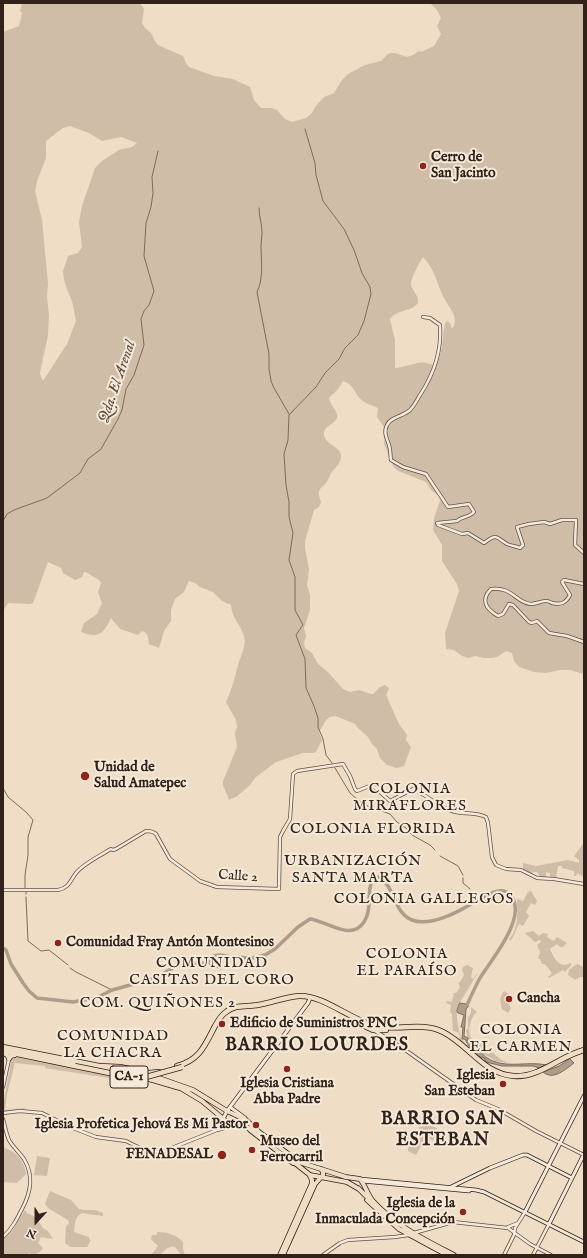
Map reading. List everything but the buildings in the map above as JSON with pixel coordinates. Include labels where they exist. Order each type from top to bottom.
[{"type":"highway","name":"CA-1","points":[[5,1051],[152,1073],[182,1065],[194,1059],[200,1052],[219,1019],[229,1010],[237,1007],[258,1005],[293,997],[310,998],[374,1028],[417,1028],[431,1030],[449,1037],[483,1066],[494,1073],[503,1076],[515,1078],[535,1074],[574,1054],[584,1051]]},
{"type":"highway","name":"CA-1","points":[[5,1051],[138,1079],[192,1063],[201,1055],[222,1018],[229,1012],[238,1008],[255,1007],[294,999],[310,998]]},
{"type":"main road","points":[[223,1120],[226,1112],[310,998]]},
{"type":"main road","points":[[5,1051],[9,1059],[11,1056],[18,1053]]},
{"type":"main road","points":[[5,1051],[136,1075],[182,1089],[197,1095],[245,1121],[257,1133]]},
{"type":"main road","points":[[99,1066],[159,1078],[193,1090],[226,1112],[246,1120]]},
{"type":"main road","points":[[182,1089],[202,1101],[227,1124],[248,1129],[310,1176],[345,1181],[361,1180],[476,1190],[484,1192],[584,1242]]},
{"type":"main road","points":[[525,1212],[584,1095]]},
{"type":"main road","points":[[230,1107],[241,1114],[259,1132],[294,1159],[303,1164],[361,1180],[484,1192]]},
{"type":"main road","points":[[223,1120],[228,1123],[246,1126],[308,1174],[321,1178]]},
{"type":"main road","points":[[549,1224],[584,1154]]},
{"type":"main road","points":[[450,1188],[519,1156],[527,1155],[572,1178]]},
{"type":"main road","points":[[289,1158],[301,1165],[321,1169],[352,1184],[391,1220],[447,1255]]},
{"type":"main road","points":[[284,1255],[315,1184],[324,1174],[321,1169]]},
{"type":"main road","points":[[280,1255],[312,1183],[312,1178],[310,1176]]},
{"type":"main road","points":[[361,1180],[376,1204],[397,1223],[412,1234],[454,1255]]},
{"type":"main road","points":[[345,1181],[393,1224],[451,1255]]},
{"type":"street","points":[[423,317],[430,318],[440,325],[441,332],[435,370],[409,411],[388,422],[386,426],[385,433],[390,446],[391,460],[403,467],[426,474],[448,507],[469,504],[474,512],[471,515],[457,521],[441,522],[437,523],[438,525],[462,534],[468,533],[484,543],[492,537],[496,537],[503,540],[507,544],[520,548],[523,545],[517,526],[544,522],[550,524],[562,520],[576,520],[575,545],[584,553]]},
{"type":"street","points":[[584,584],[564,580],[562,582],[570,595],[568,600],[562,604],[547,600],[532,604],[525,602],[513,594],[499,588],[490,589],[486,594],[485,602],[488,608],[498,616],[503,614],[509,604],[513,606],[528,622],[532,623],[537,621],[549,633],[567,636],[584,642]]},
{"type":"street","name":"Calle 2","points":[[3,890],[63,889],[67,887],[80,869],[112,849],[146,831],[152,831],[156,834],[170,859],[200,881],[217,887],[279,889],[280,837],[290,819],[293,774],[297,771],[343,764],[357,791],[372,785],[390,801],[413,789],[450,811],[460,813],[470,812],[486,817],[492,857],[496,865],[501,868],[521,870],[537,878],[584,884]]},
{"type":"street","points":[[374,1028],[476,1100],[498,1109],[584,1154]]},
{"type":"street","points":[[3,1087],[9,1059]]},
{"type":"street","points":[[3,1113],[20,1111],[42,1113],[68,1126],[96,1137],[108,1140],[126,1141],[142,1150],[155,1152],[167,1150],[217,1130],[236,1125]]},
{"type":"street","points":[[3,1119],[9,1140],[24,1159],[28,1167],[31,1183],[28,1196],[23,1207],[11,1228],[3,1237]]},
{"type":"street","points":[[217,1130],[222,1125],[223,1120]]},
{"type":"street","points":[[504,1255],[514,1229],[525,1212]]},
{"type":"street","points":[[323,1255],[340,1243],[348,1240],[395,1237],[412,1234],[452,1222],[511,1228],[514,1232],[537,1248],[551,1255]]},
{"type":"street","points":[[507,1228],[518,1222]]},
{"type":"street","points":[[533,1255],[549,1224]]},
{"type":"shaded area","points":[[22,3],[140,3],[144,9],[142,23],[151,33],[158,45],[183,56],[189,67],[214,76],[233,79],[250,87],[254,100],[261,108],[272,108],[277,110],[285,119],[292,122],[306,118],[312,113],[324,97],[334,93],[342,80],[348,74],[365,65],[381,61],[391,53],[407,57],[434,46],[441,34],[437,26],[441,18],[437,10],[430,3],[584,3],[584,674],[570,670],[560,670],[546,673],[534,672],[519,667],[514,661],[512,653],[506,651],[497,657],[484,658],[475,656],[469,658],[462,656],[454,650],[446,649],[445,633],[459,591],[457,584],[442,561],[442,545],[433,530],[434,518],[440,501],[439,496],[432,491],[426,482],[398,471],[393,466],[384,444],[384,427],[377,417],[378,408],[365,402],[350,385],[343,381],[338,389],[329,398],[337,417],[334,422],[326,428],[324,434],[327,440],[338,449],[341,458],[327,482],[319,490],[321,502],[319,507],[314,510],[305,541],[309,569],[307,585],[310,595],[310,610],[304,628],[306,636],[304,643],[305,648],[312,653],[318,664],[328,672],[343,689],[350,692],[359,690],[373,694],[380,687],[385,685],[389,688],[390,686],[386,695],[399,724],[407,735],[406,740],[411,747],[404,766],[397,768],[387,765],[380,758],[377,749],[368,737],[355,724],[336,716],[330,717],[326,720],[319,732],[322,740],[316,752],[303,753],[276,762],[256,777],[249,786],[236,797],[225,801],[229,799],[223,786],[223,781],[237,747],[235,733],[237,727],[236,720],[226,702],[244,648],[245,640],[243,632],[233,614],[231,605],[222,601],[213,592],[189,581],[184,592],[175,599],[171,610],[171,621],[164,631],[159,648],[149,644],[146,633],[142,631],[138,635],[120,629],[111,618],[106,628],[97,635],[87,634],[81,632],[84,623],[97,614],[102,603],[98,592],[101,583],[99,580],[86,572],[84,572],[82,577],[75,580],[63,573],[61,568],[48,562],[33,603],[8,603],[3,611],[3,32],[19,26],[22,13],[20,11]],"holes":[[[70,126],[89,133],[102,141],[121,137],[137,143],[132,147],[119,150],[102,161],[95,168],[82,206],[79,222],[82,247],[78,253],[68,256],[63,271],[76,321],[67,344],[43,381],[40,374],[48,335],[48,283],[42,220],[35,191],[37,181],[46,158],[46,141],[63,128]],[[423,257],[433,271],[443,296],[452,312],[455,321],[454,325],[452,329],[450,323],[446,321],[440,355],[434,365],[422,362],[395,368],[395,340],[390,319],[397,313],[412,308],[418,303],[418,298],[411,283]]]},
{"type":"shaded area","points":[[583,844],[584,877],[577,873],[576,876],[574,876],[574,871],[562,868],[562,866],[558,866],[556,878],[550,877],[550,873],[546,872],[546,878],[540,877],[537,872],[533,872],[531,875],[523,870],[523,863],[536,866],[568,860],[579,863],[579,860],[574,856]]},
{"type":"shaded area","points":[[531,891],[537,901],[535,905],[531,903],[526,912],[529,916],[523,926],[519,924],[510,941],[509,939],[516,926],[517,899],[523,901],[528,892]]},
{"type":"shaded area","points":[[533,931],[539,936],[543,933],[548,934],[547,937],[554,941],[557,937],[567,943],[563,947],[560,947],[557,944],[550,949],[555,959],[559,963],[564,965],[571,963],[565,972],[563,970],[549,978],[548,977],[552,973],[545,964],[542,964],[540,959],[538,959],[540,952],[537,945],[541,942],[540,940],[535,942],[525,933]]},
{"type":"shaded area","points":[[577,964],[584,967],[584,977],[580,977],[575,980],[568,975],[569,970]]},
{"type":"shaded area","points":[[467,965],[473,968],[471,977],[473,979],[479,971],[459,1004],[457,1010],[457,1019],[461,1038],[469,1049],[458,1040],[460,1037],[458,1032],[453,1031],[452,1014],[450,1012],[451,1005],[446,1003],[447,1001],[453,1002],[454,993],[456,993],[460,987],[458,982],[460,982],[464,975],[462,970],[463,967]]},
{"type":"shaded area","points":[[504,991],[514,997],[509,1005],[511,1008],[508,1013],[502,1009],[500,1000]]},
{"type":"shaded area","points":[[460,1003],[468,1003],[468,1007],[466,1009],[464,1036],[468,1038],[468,1042],[486,1057],[493,1061],[506,1064],[546,1065],[539,1068],[533,1066],[502,1066],[486,1062],[484,1058],[478,1056],[473,1051],[465,1039],[462,1039],[463,1027],[461,1027],[464,1015],[458,1013],[457,1011]]},
{"type":"shaded area","points":[[471,1007],[477,1012],[470,1024],[470,1036],[479,1045],[481,1043],[487,1049],[486,1053],[488,1054],[492,1052],[500,1059],[508,1063],[496,1061],[482,1053],[469,1042],[466,1030],[468,1029],[468,1018],[471,1013]]},
{"type":"shaded area","points":[[15,1057],[130,1078],[132,1081],[125,1088],[120,1082],[109,1080],[109,1078],[45,1068],[45,1066],[15,1063],[7,1094],[5,1110],[25,1109],[4,1111],[4,1100],[11,1061]]},
{"type":"shaded area","points":[[570,1059],[574,1063],[555,1075],[543,1072],[559,1066]]},
{"type":"shaded area","points":[[421,1122],[429,1123],[429,1125],[437,1128],[433,1141],[430,1139],[425,1139],[416,1155],[408,1151],[409,1133],[418,1132]]},
{"type":"shaded area","points":[[3,1147],[12,1151],[19,1157],[25,1169],[26,1174],[17,1183],[3,1182]]},
{"type":"shaded area","points":[[37,1156],[50,1158],[47,1176],[34,1175]]},
{"type":"shaded area","points":[[50,1191],[71,1200],[79,1209],[95,1210],[103,1213],[103,1216],[82,1213],[76,1219],[74,1232],[89,1237],[91,1240],[87,1247],[70,1247],[65,1243],[66,1227],[69,1223],[68,1220],[48,1208],[45,1204]]},
{"type":"shaded area","points":[[25,1210],[27,1213],[35,1217],[53,1239],[41,1237],[38,1243],[43,1248],[37,1254],[29,1253],[27,1255],[3,1255],[3,1240],[13,1230]]},
{"type":"shaded area","points":[[157,1232],[172,1234],[178,1237],[183,1242],[185,1255],[181,1255],[175,1247],[170,1247],[160,1255],[151,1255],[158,1246],[151,1239],[152,1235],[157,1235]]},
{"type":"waterway","points":[[305,129],[315,163],[316,175],[323,201],[344,229],[354,250],[362,273],[370,287],[371,294],[364,321],[358,335],[345,348],[339,359],[325,373],[316,387],[289,415],[288,440],[284,454],[289,517],[293,533],[289,560],[295,577],[295,610],[303,625],[296,635],[305,659],[306,688],[318,718],[318,727],[323,739],[326,755],[332,763]]},
{"type":"waterway","name":"Qda. El Arenal","points":[[3,521],[7,514],[47,498],[80,473],[88,459],[101,449],[122,410],[126,389],[134,375],[144,345],[141,319],[144,311],[149,305],[154,291],[144,256],[146,223],[151,207],[153,193],[152,177],[158,151]]},
{"type":"waterway","points":[[259,208],[262,230],[262,269],[261,281],[257,292],[269,354],[271,381],[289,414]]},
{"type":"waterway","points":[[335,768],[350,793],[358,800],[365,805],[390,814],[412,835],[430,845],[435,850]]},
{"type":"waterway","name":"Qda. El Arenal","points":[[3,788],[8,797],[33,820],[28,837],[25,888]]},
{"type":"waterway","points":[[440,856],[458,866],[463,875]]},
{"type":"waterway","points":[[3,948],[6,950],[11,964],[23,983],[37,998],[73,1002],[96,998],[112,990],[156,978],[176,966],[207,963],[214,956],[220,955],[252,958],[265,955],[275,949],[298,927],[310,919],[338,929],[352,930],[359,928],[367,917],[370,886],[373,880],[379,877],[384,881],[406,917],[419,922],[436,920],[453,914],[489,894],[501,891],[506,892],[511,895],[515,906],[515,916],[506,939],[480,978],[467,1005]]},
{"type":"waterway","points":[[463,878],[463,883],[470,889]]},
{"type":"waterway","name":"Qda. El Arenal","points":[[26,897],[28,941],[41,951],[49,950],[68,965]]},
{"type":"waterway","points":[[207,963],[221,969]]},
{"type":"waterway","name":"Qda. El Arenal","points":[[70,968],[112,990]]},
{"type":"place","name":"Cerro de San Jacinto","points":[[423,166]]},
{"type":"place","name":"Unidad de Salud Amatepec","points":[[85,776]]},
{"type":"place","name":"Comunidad Fray Antón Montesinos","points":[[58,943]]},
{"type":"place","name":"Cancha","points":[[509,999]]},
{"type":"place","name":"Edificio de Suministros PNC","points":[[222,1024]]},
{"type":"place","name":"Iglesia Cristiana Abba Padre","points":[[287,1069]]},
{"type":"place","name":"Iglesia San Esteban","points":[[503,1084]]},
{"type":"place","name":"Iglesia Profetica Jehová Es Mi Pastor","points":[[256,1125]]},
{"type":"place","name":"Museo del Ferrocarril","points":[[252,1150]]},
{"type":"place","name":"FENADESAL","points":[[222,1155]]},
{"type":"place","name":"Iglesia de la Inmaculada Concepción","points":[[463,1212]]},
{"type":"district","name":"COLONIA MIRAFLORES","points":[[410,798]]},
{"type":"district","name":"COLONIA FLORIDA","points":[[373,830]]},
{"type":"district","name":"URBANIZACIÓN SANTA MARTA","points":[[353,870]]},
{"type":"district","name":"COLONIA GALLEGOS","points":[[424,900]]},
{"type":"district","name":"COLONIA EL PARAÍSO","points":[[407,964]]},
{"type":"district","name":"COMUNIDAD CASITAS DEL CORO","points":[[212,972]]},
{"type":"district","name":"COM. QUIÑONES 2","points":[[158,1004]]},
{"type":"district","name":"COLONIA EL CARMEN","points":[[521,1040]]},
{"type":"district","name":"COMUNIDAD LA CHACRA","points":[[113,1046]]},
{"type":"district","name":"BARRIO LOURDES","points":[[317,1046]]},
{"type":"district","name":"BARRIO SAN ESTEBAN","points":[[443,1130]]}]
